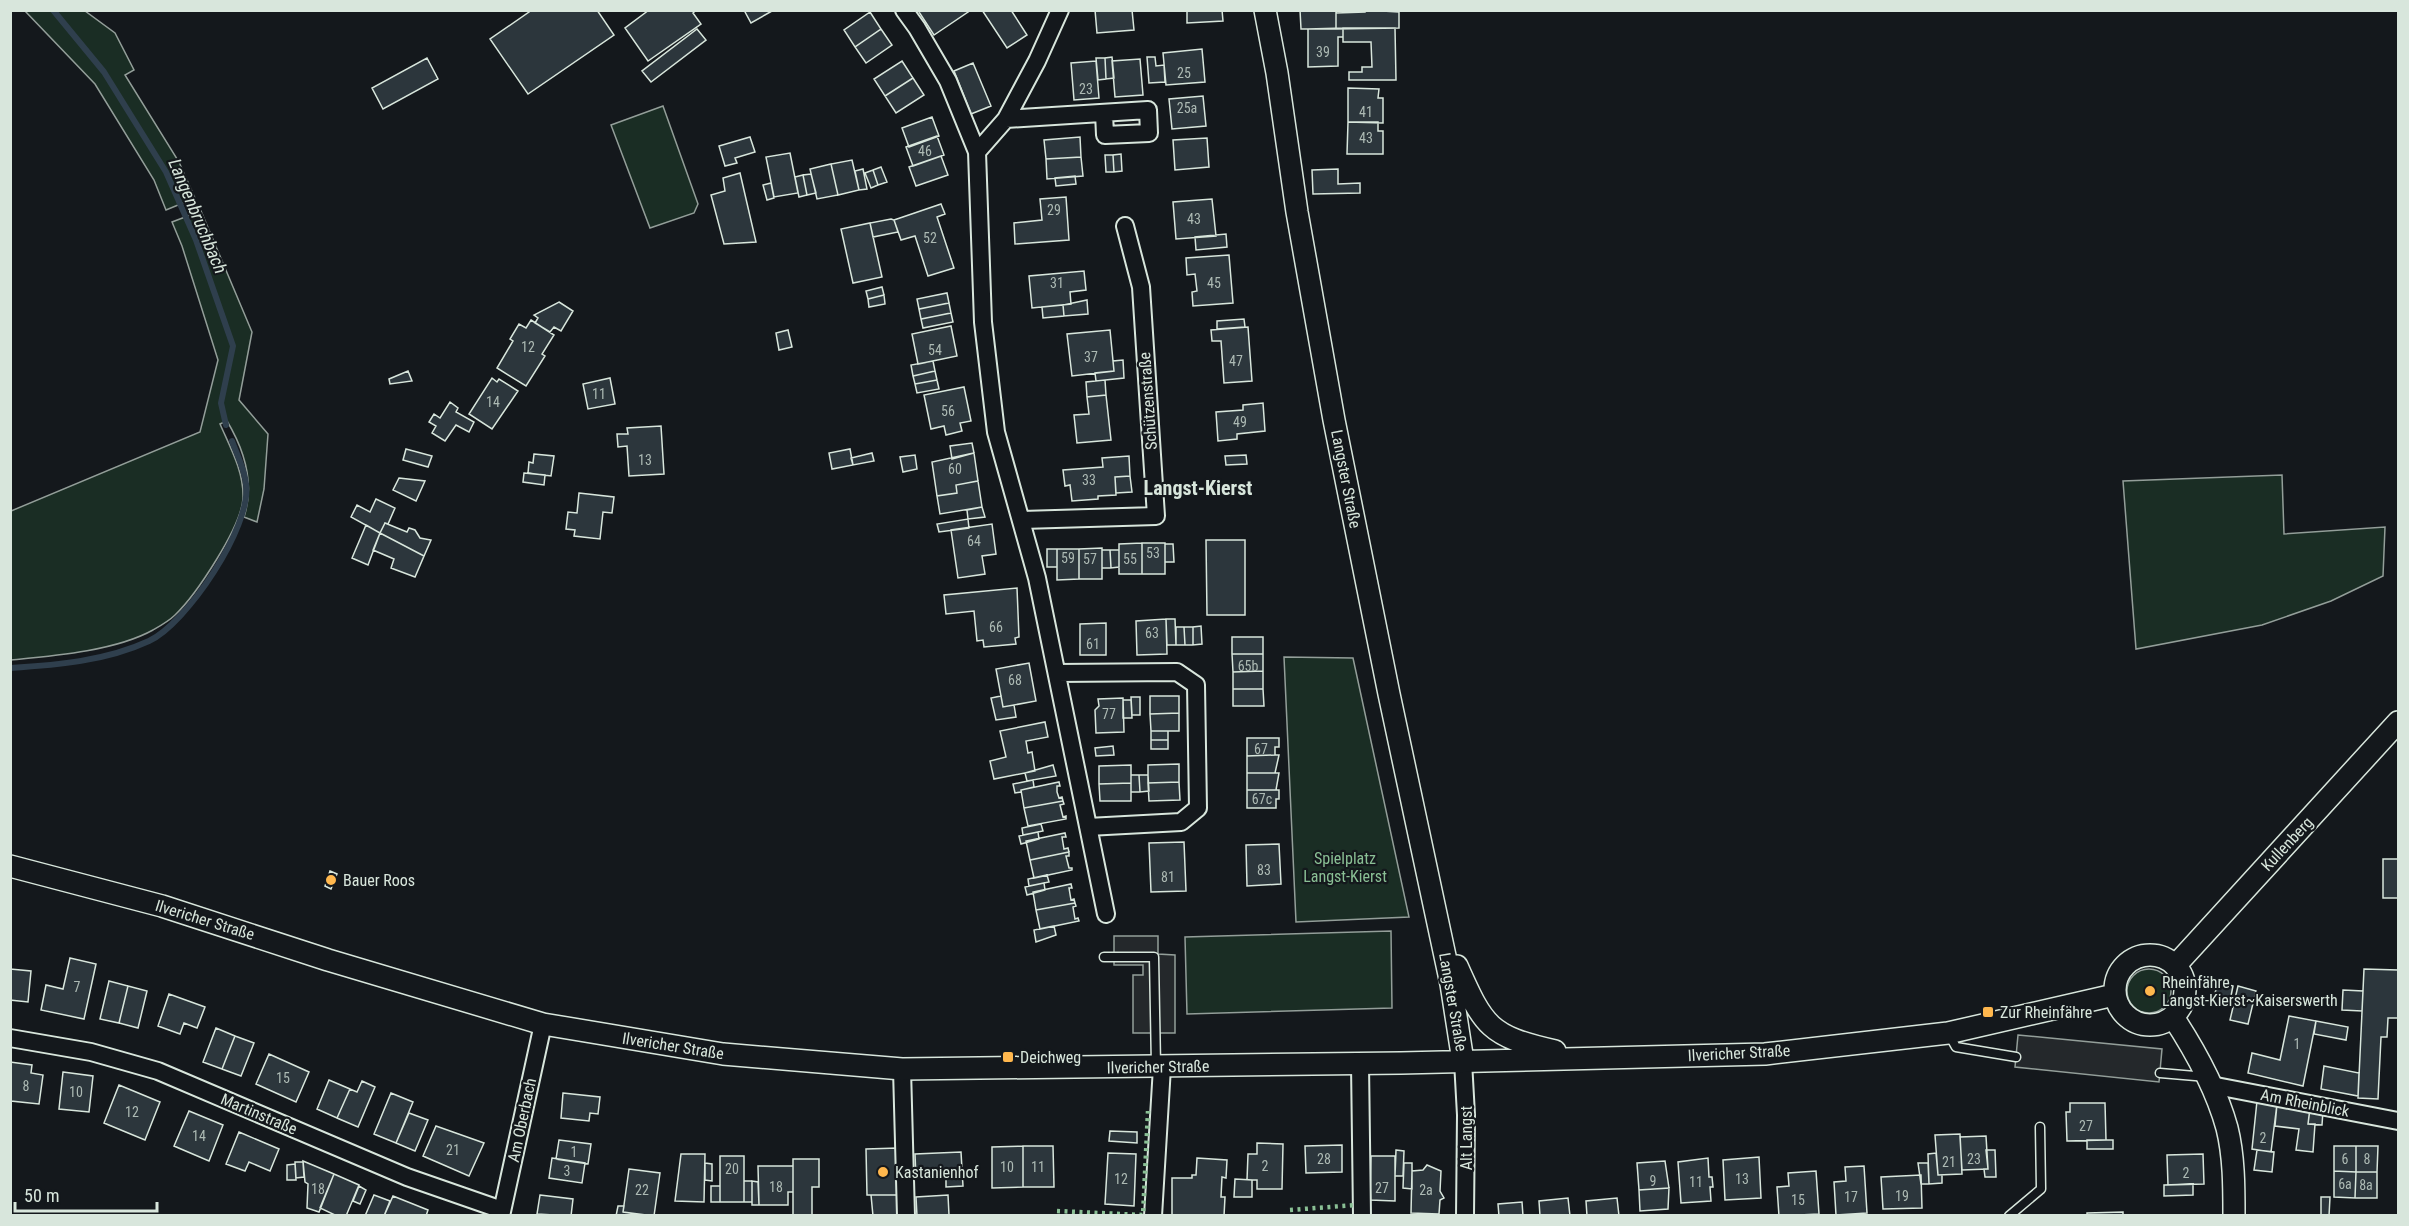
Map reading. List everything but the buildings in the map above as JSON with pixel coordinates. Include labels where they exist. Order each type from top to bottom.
[{"type":"street","points":[[904,10],[948,81],[977,152],[983,322],[996,432],[1022,520],[1057,673],[1106,914]]},
{"type":"street","points":[[977,152],[1006,119],[1037,61],[1060,10]]},
{"type":"street","name":"Langster Straße","points":[[1265,10],[1277,74],[1297,212],[1334,420],[1389,694],[1443,944],[1460,1031],[1463,1061]]},
{"type":"street","points":[[1006,119],[1104,113]]},
{"type":"street","name":"Schützenstraße","points":[[1022,520],[1156,516],[1141,287],[1125,226]]},
{"type":"street","points":[[1057,673],[1177,672],[1196,685],[1198,808],[1181,822],[1088,827]]},
{"type":"street","name":"Kullenberg","points":[[2175,966],[2398,722]]},
{"type":"street","name":"Ilvericher Straße","points":[[10,866],[162,906],[328,960],[543,1024],[723,1054],[902,1069],[1360,1064],[1765,1054],[1948,1033],[2114,995]]},
{"type":"street","name":"Langster Straße","points":[[1443,944],[1480,1016],[1492,1028],[1506,1037],[1536,1047],[1582,1057]]},
{"type":"street","points":[[2151,955],[2164,958],[2175,966],[2183,978],[2185,988],[2184,1000],[2173,1017],[2161,1024],[2139,1024],[2123,1014],[2114,995],[2117,976],[2123,968],[2139,956],[2151,955]]},
{"type":"street","points":[[2173,1017],[2196,1051],[2210,1081],[2227,1130],[2233,1177],[2234,1215]]},
{"type":"street","name":"Am Oberbach","points":[[502,1213],[543,1024]]},
{"type":"street","name":"Martinstraße","points":[[10,1038],[92,1052],[158,1071],[407,1177],[502,1213]]},
{"type":"street","name":"Alt Langst","points":[[1463,1061],[1466,1115],[1465,1215]]},
{"type":"street","points":[[1360,1064],[1362,1215]]},
{"type":"street","points":[[1153,1215],[1159,1067]]},
{"type":"street","points":[[902,1069],[906,1215]]},
{"type":"street","name":"Am Rheinblick","points":[[2210,1081],[2398,1120]]},
{"type":"lane","points":[[1104,957],[1154,957],[1159,1067]]},
{"type":"lane","points":[[1948,1033],[1956,1047],[2016,1057]]},
{"type":"lane","points":[[2160,1073],[2210,1081]]},
{"type":"lane","points":[[2009,1215],[2041,1189],[2040,1127]]},
{"type":"green space","points":[[25,11],[85,11],[115,33],[134,70],[125,75],[179,162],[195,198],[166,210],[154,180],[95,84]]},
{"type":"green space","points":[[663,106],[698,204],[694,213],[650,228],[611,125]]},
{"type":"green space","points":[[201,211],[252,332],[239,400],[268,434],[264,489],[257,522],[244,517],[249,492],[246,468],[239,444],[227,421],[220,424],[236,460],[241,479],[243,498],[241,510],[227,542],[184,605],[159,627],[121,643],[46,657],[11,660],[11,511],[200,432],[218,360],[182,246],[172,222]]},
{"type":"green space","points":[[2282,475],[2284,534],[2385,527],[2383,576],[2331,601],[2262,625],[2136,649],[2123,481]]},
{"type":"green space","name":"Spielplatz Langst-Kierst","points":[[1284,657],[1353,658],[1409,917],[1296,922]]},
{"type":"green space","points":[[1391,931],[1392,1008],[1187,1014],[1185,937]]},
{"type":"green space","points":[[2149,969],[2158,970],[2165,975],[2170,982],[2170,1000],[2165,1007],[2158,1012],[2149,1013],[2140,1012],[2133,1007],[2128,1000],[2127,991],[2128,982],[2133,975],[2140,970]]},
{"type":"shaded area","points":[[1114,936],[1158,936],[1158,954],[1175,955],[1175,1033],[1133,1033],[1133,975],[1143,975],[1143,965],[1114,965]]},
{"type":"shaded area","points":[[2018,1035],[2162,1049],[2159,1082],[2015,1067]]},
{"type":"waterway","name":"Langenbruchbach","points":[[53,10],[104,72],[166,172],[196,240],[233,346],[221,403],[226,425]]},
{"type":"waterway","name":"Langenbruchbach","points":[[10,668],[99,658],[133,648],[164,631],[181,615],[214,572],[239,524],[245,502],[246,484],[232,441]]},
{"type":"hedge","points":[[1057,1211],[1143,1215],[1148,1111]]},
{"type":"hedge","points":[[1290,1210],[1356,1205]]},
{"type":"place","name":"Bauer Roos","points":[[331,880]]},
{"type":"place","name":"Rheinfähre Langst-Kierst~Kaiserswerth","points":[[2150,991]]},
{"type":"place","name":"Zur Rheinfähre","points":[[1988,1012]]},
{"type":"place","name":"Deichweg","points":[[1008,1057]]},
{"type":"place","name":"Kastanienhof","points":[[883,1172]]},
{"type":"district","name":"Langst-Kierst","points":[[1198,488]]}]
